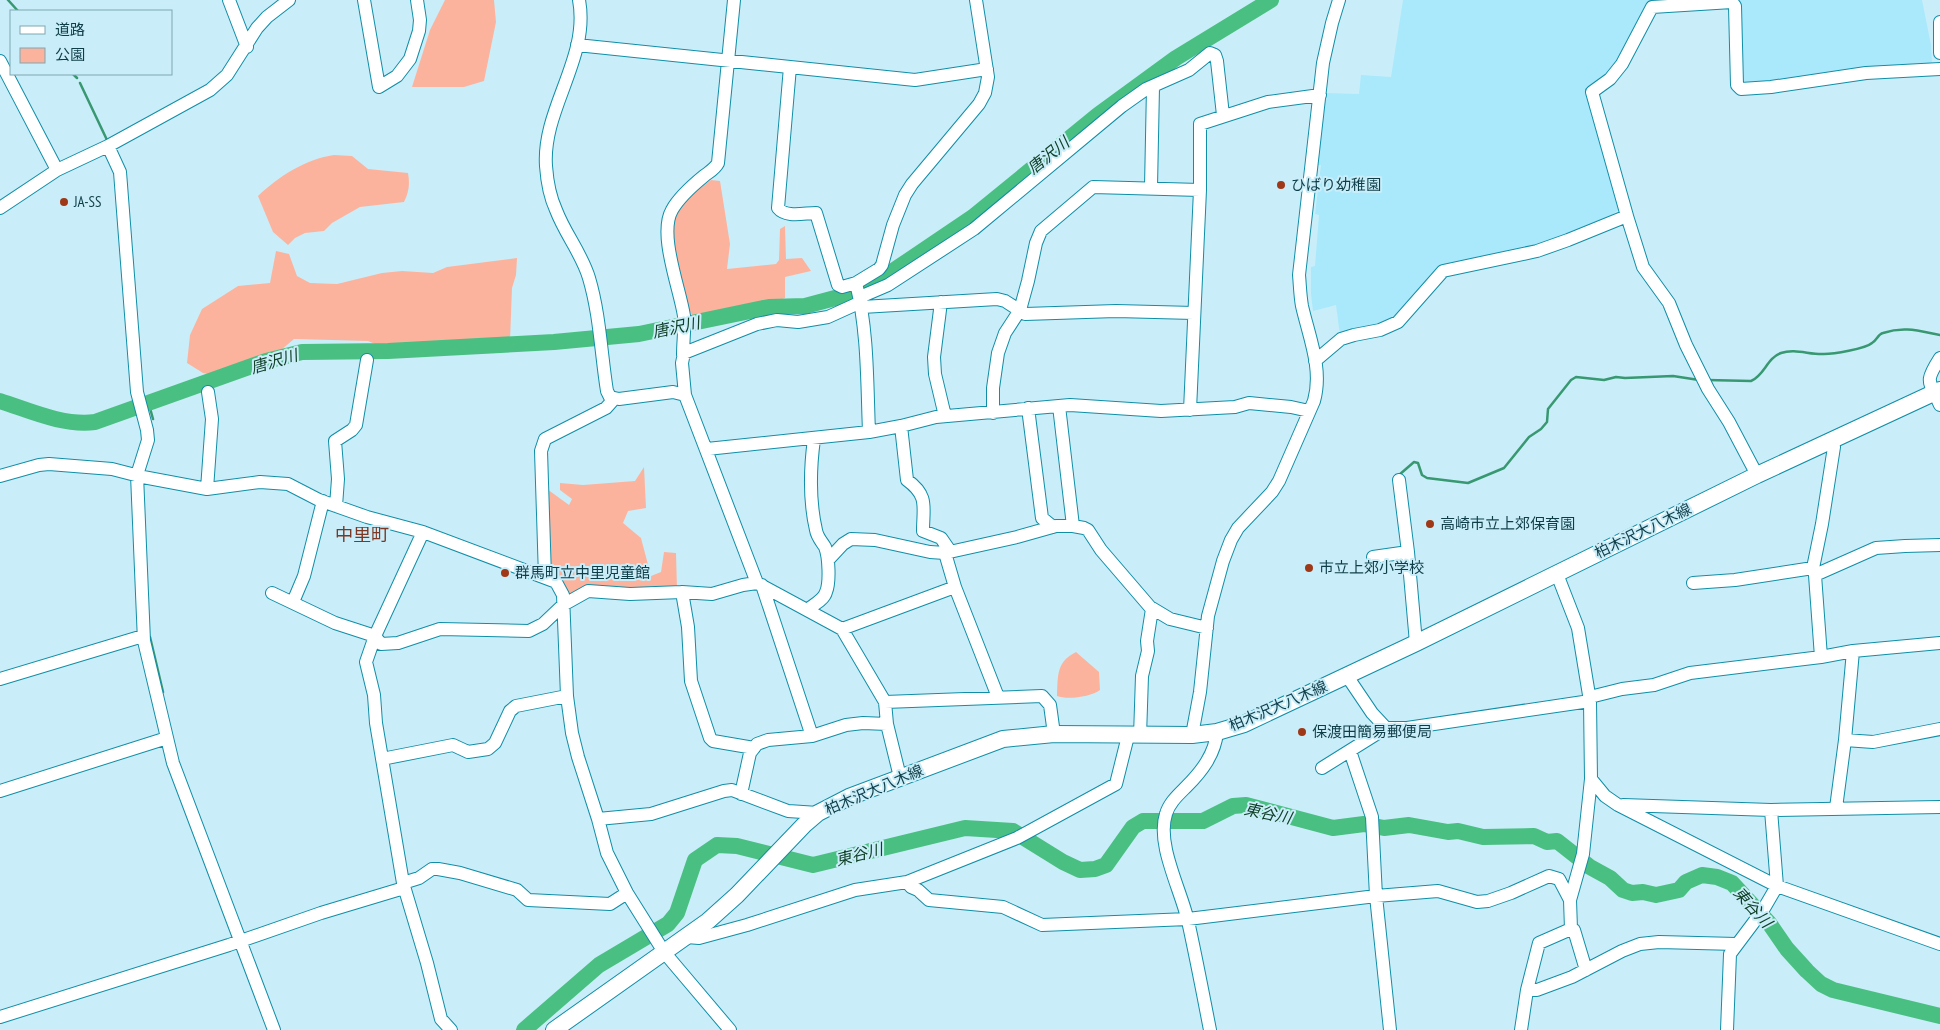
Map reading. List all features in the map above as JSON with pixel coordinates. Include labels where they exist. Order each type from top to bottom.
[{"type":"main road","name":"柏木沢大八木線","points":[[554,1030],[660,946],[687,937],[723,908],[818,813],[849,796],[991,743],[1016,737],[1054,734],[1192,735],[1217,732],[1244,724],[1416,643],[1757,475],[1938,396]]},
{"type":"street","points":[[229,0],[247,47]]},
{"type":"street","points":[[0,208],[57,170],[108,146],[210,90],[227,75],[247,47],[257,28],[267,17],[289,0]]},
{"type":"street","points":[[364,0],[379,86],[398,76],[410,58],[419,31],[420,20],[417,0]]},
{"type":"street","points":[[580,0],[581,12],[577,45],[549,134],[546,166],[552,201],[556,212],[583,262],[589,278],[599,328],[607,391],[614,399]]},
{"type":"street","points":[[734,0],[718,163],[716,167],[676,203],[671,212],[668,227],[669,248],[684,318],[682,363],[685,395],[760,584],[812,736]]},
{"type":"street","points":[[790,67],[778,208],[781,212],[788,214],[816,213],[838,285],[842,287],[856,283],[879,269],[893,224],[905,195],[912,184],[979,104],[988,84],[988,69],[976,0]]},
{"type":"street","points":[[1192,735],[1200,692],[1211,602],[1231,540],[1244,519],[1272,492],[1279,481],[1317,390],[1315,361],[1302,305],[1299,275],[1324,63],[1339,0]]},
{"type":"street","points":[[1757,475],[1729,422],[1708,389],[1686,345],[1669,303],[1643,267],[1592,92],[1610,79],[1622,64],[1652,7],[1732,2],[1735,6],[1737,85],[1741,89],[1771,87],[1876,72],[1940,69]]},
{"type":"street","points":[[1940,22],[1940,53]]},
{"type":"street","points":[[577,45],[915,80],[988,69]]},
{"type":"street","points":[[682,355],[756,324],[777,320],[798,322],[828,317],[860,301],[974,229],[1122,106],[1146,89],[1186,72],[1208,54],[1212,53],[1217,61],[1223,115]]},
{"type":"street","points":[[0,61],[57,170]]},
{"type":"street","points":[[1151,187],[1153,87]]},
{"type":"street","points":[[1190,410],[1200,190],[1200,124],[1268,102],[1320,95]]},
{"type":"street","points":[[108,146],[120,172],[139,399],[148,440],[137,475],[144,636],[173,763],[274,1030]]},
{"type":"street","points":[[993,412],[993,388],[998,353],[1005,333],[1020,310],[1036,243],[1041,231],[1048,223],[1065,212],[1093,186],[1200,190]]},
{"type":"street","points":[[1315,361],[1341,339],[1386,328],[1398,322],[1443,271],[1537,251],[1627,216]]},
{"type":"street","points":[[856,283],[860,301],[867,374],[869,432]]},
{"type":"street","points":[[860,301],[941,302],[997,299],[1004,301],[1025,314],[1116,311],[1194,313]]},
{"type":"street","points":[[941,302],[934,357],[935,374],[945,416]]},
{"type":"street","points":[[1938,396],[1929,382],[1929,376],[1940,358]]},
{"type":"street","points":[[336,506],[338,479],[335,441],[352,430],[356,425],[367,360]]},
{"type":"street","points":[[207,489],[212,419],[208,392]]},
{"type":"street","points":[[545,577],[542,444],[550,436],[606,408],[614,399],[674,392],[685,395]]},
{"type":"street","points":[[707,449],[869,432],[945,416],[1059,406],[1111,406],[1161,411],[1235,407],[1250,403],[1291,407],[1309,411]]},
{"type":"street","points":[[1059,406],[1073,526]]},
{"type":"street","points":[[1028,408],[1042,518],[1053,527]]},
{"type":"street","points":[[901,426],[907,480],[919,489],[923,500],[923,531],[941,538],[948,552],[955,587],[998,697]]},
{"type":"street","points":[[807,610],[824,598],[827,592],[829,559],[816,532],[810,488],[810,467],[814,439]]},
{"type":"street","points":[[1821,657],[1814,571],[1834,447],[1830,442]]},
{"type":"street","points":[[0,476],[49,464],[112,468],[207,489],[260,482],[288,484],[336,506],[367,517],[423,532],[556,582],[563,595],[567,696],[572,733],[606,852],[627,893],[660,946],[730,1030]]},
{"type":"street","points":[[1399,480],[1416,643]]},
{"type":"street","points":[[293,602],[304,576],[323,501]]},
{"type":"street","points":[[829,559],[843,544],[851,539],[875,540],[930,552],[948,552],[1053,527],[1073,526],[1084,528],[1088,530],[1101,550],[1152,609],[1176,622],[1207,628]]},
{"type":"street","points":[[423,532],[375,636],[366,662],[374,695],[382,759],[404,886],[427,963],[441,1019],[451,1030]]},
{"type":"street","points":[[1693,583],[1814,571],[1876,548],[1940,545]]},
{"type":"street","points":[[1373,557],[1408,552]]},
{"type":"street","points":[[1557,574],[1578,628],[1587,700],[1590,779],[1583,854],[1570,900],[1571,929],[1574,930],[1586,970]]},
{"type":"street","points":[[272,593],[335,623],[375,636],[381,644],[390,644],[440,629],[529,631],[543,624],[563,605],[588,591],[630,594],[719,593],[743,585],[760,584],[842,629],[884,702],[900,777]]},
{"type":"street","points":[[842,629],[955,587]]},
{"type":"street","points":[[682,592],[688,627],[691,681],[710,738],[713,741],[754,748]]},
{"type":"street","points":[[687,937],[699,938],[748,925],[855,890],[907,882],[1018,838],[1032,828],[1116,784],[1134,736],[1142,676],[1148,651],[1146,641],[1152,609]]},
{"type":"street","points":[[0,679],[144,636]]},
{"type":"street","points":[[1322,768],[1386,728],[1407,728],[1587,700],[1622,689],[1654,685],[1690,673],[1821,657],[1852,651],[1940,643]]},
{"type":"street","points":[[1836,808],[1845,740],[1852,651]]},
{"type":"street","points":[[1347,676],[1372,713],[1386,728]]},
{"type":"street","points":[[382,759],[453,745],[468,752],[488,749],[495,743],[510,711],[516,706],[567,696]]},
{"type":"street","points":[[884,702],[1042,696],[1050,705],[1054,734]]},
{"type":"street","points":[[741,794],[750,753],[757,744],[768,740],[812,736],[846,725],[863,723],[888,724]]},
{"type":"street","points":[[1845,740],[1873,742],[1940,729]]},
{"type":"street","points":[[1210,1030],[1188,919],[1165,844],[1162,827],[1170,804],[1199,774],[1210,757],[1216,745],[1217,732]]},
{"type":"street","points":[[0,791],[167,738]]},
{"type":"street","points":[[1350,751],[1372,817],[1376,896],[1390,1030]]},
{"type":"street","points":[[1590,779],[1605,796],[1618,805],[1777,886],[1940,944]]},
{"type":"street","points":[[598,819],[651,814],[724,790],[732,790],[788,811],[818,813]]},
{"type":"street","points":[[1618,805],[1771,810],[1940,807]]},
{"type":"street","points":[[1727,1030],[1730,954],[1752,923],[1764,910],[1777,886],[1771,810]]},
{"type":"street","points":[[0,1017],[404,886],[432,869],[460,873],[516,890],[528,900],[610,904],[627,893]]},
{"type":"street","points":[[907,882],[929,900],[1003,907],[1042,925],[1188,919],[1376,896],[1438,891],[1477,902],[1510,893],[1549,876],[1558,879],[1570,900]]},
{"type":"street","points":[[1521,1030],[1527,990],[1539,943],[1571,929]]},
{"type":"street","points":[[1527,990],[1537,990],[1572,977],[1622,951],[1640,944],[1678,942],[1736,944]]},
{"type":"shaded area","points":[[1403,0],[1737,0],[1654,2],[1619,62],[1608,76],[1586,91],[1620,209],[1603,221],[1536,248],[1442,268],[1402,314],[1385,324],[1340,335],[1336,305],[1313,311],[1311,294],[1311,267],[1315,266],[1319,215],[1315,214],[1321,165],[1316,165],[1324,93],[1359,94],[1361,75],[1391,77]]},
{"type":"shaded area","points":[[1737,0],[1922,0],[1931,45],[1932,63],[1865,68],[1770,82],[1740,83]]},
{"type":"green space","points":[[445,0],[494,0],[496,22],[484,81],[464,87],[412,87],[430,30]]},
{"type":"green space","points":[[334,155],[352,156],[368,169],[408,173],[409,188],[404,202],[360,207],[332,223],[324,231],[305,233],[295,238],[288,245],[273,232],[258,196],[275,182],[303,164]]},
{"type":"green space","points":[[711,180],[720,181],[730,244],[727,269],[776,264],[779,260],[780,229],[785,226],[786,259],[802,258],[811,271],[785,277],[785,298],[739,315],[695,323],[681,290],[672,252],[674,210]]},
{"type":"green space","points":[[276,251],[289,254],[297,276],[310,283],[337,284],[382,273],[402,271],[433,273],[447,267],[517,258],[516,275],[512,288],[510,341],[453,348],[395,352],[368,341],[294,339],[267,362],[223,377],[203,373],[187,363],[190,335],[202,309],[238,286],[270,283]]},
{"type":"green space","points":[[644,467],[646,508],[628,511],[623,523],[641,538],[651,576],[661,572],[664,552],[676,553],[677,589],[568,598],[562,580],[547,569],[547,489],[569,505],[572,499],[560,490],[560,483],[583,485],[635,481]]},
{"type":"green space","points":[[1076,652],[1099,672],[1100,690],[1079,697],[1067,698],[1057,696],[1058,676],[1061,665],[1069,656]]},
{"type":"waterway","points":[[8,0],[17,10]]},
{"type":"waterway","name":"唐沢川","points":[[0,401],[59,420],[83,423],[95,422],[266,361],[302,352],[388,351],[554,342],[639,334],[769,307],[805,306],[850,294],[863,289],[890,273],[973,217],[1098,115],[1176,58],[1271,0]]},
{"type":"waterway","points":[[74,75],[77,78]]},
{"type":"waterway","points":[[80,83],[107,140]]},
{"type":"waterway","points":[[1707,380],[1751,381],[1759,375],[1776,355],[1781,353],[1792,351],[1824,354],[1849,351],[1868,345],[1874,342],[1881,334],[1891,331],[1912,330],[1940,335]]},
{"type":"waterway","points":[[1399,475],[1414,462],[1418,463],[1422,475],[1427,478],[1468,483],[1504,468],[1529,437],[1541,429],[1547,422],[1548,409],[1571,380],[1576,377],[1604,380],[1616,377],[1673,376],[1699,380]]},
{"type":"waterway","points":[[147,397],[153,419]]},
{"type":"waterway","points":[[150,637],[163,692]]},
{"type":"waterway","name":"東谷川","points":[[524,1030],[599,965],[668,924],[677,913],[695,860],[717,845],[737,846],[813,865],[965,828],[1013,831],[1063,862],[1080,870],[1095,869],[1106,865],[1133,827],[1143,821],[1203,821],[1233,806],[1246,805],[1333,828],[1364,824],[1384,828],[1409,825],[1448,832],[1458,831],[1483,837],[1534,836],[1547,842],[1557,841],[1590,867],[1610,878],[1623,890],[1632,893],[1643,892],[1656,895],[1679,890],[1686,882],[1702,875],[1717,877],[1732,883],[1769,923],[1787,949],[1821,984],[1833,990],[1940,1016]]},
{"type":"place","name":"ひばり幼稚園","points":[[1281,185]]},
{"type":"place","name":"JA-SS","points":[[64,202]]},
{"type":"place","name":"高崎市立上郊保育園","points":[[1430,524]]},
{"type":"place","name":"市立上郊小学校","points":[[1309,568]]},
{"type":"place","name":"群馬町立中里児童館","points":[[505,573]]},
{"type":"place","name":"保渡田簡易郵便局","points":[[1302,732]]},
{"type":"district","name":"中里町","points":[[362,535]]}]
